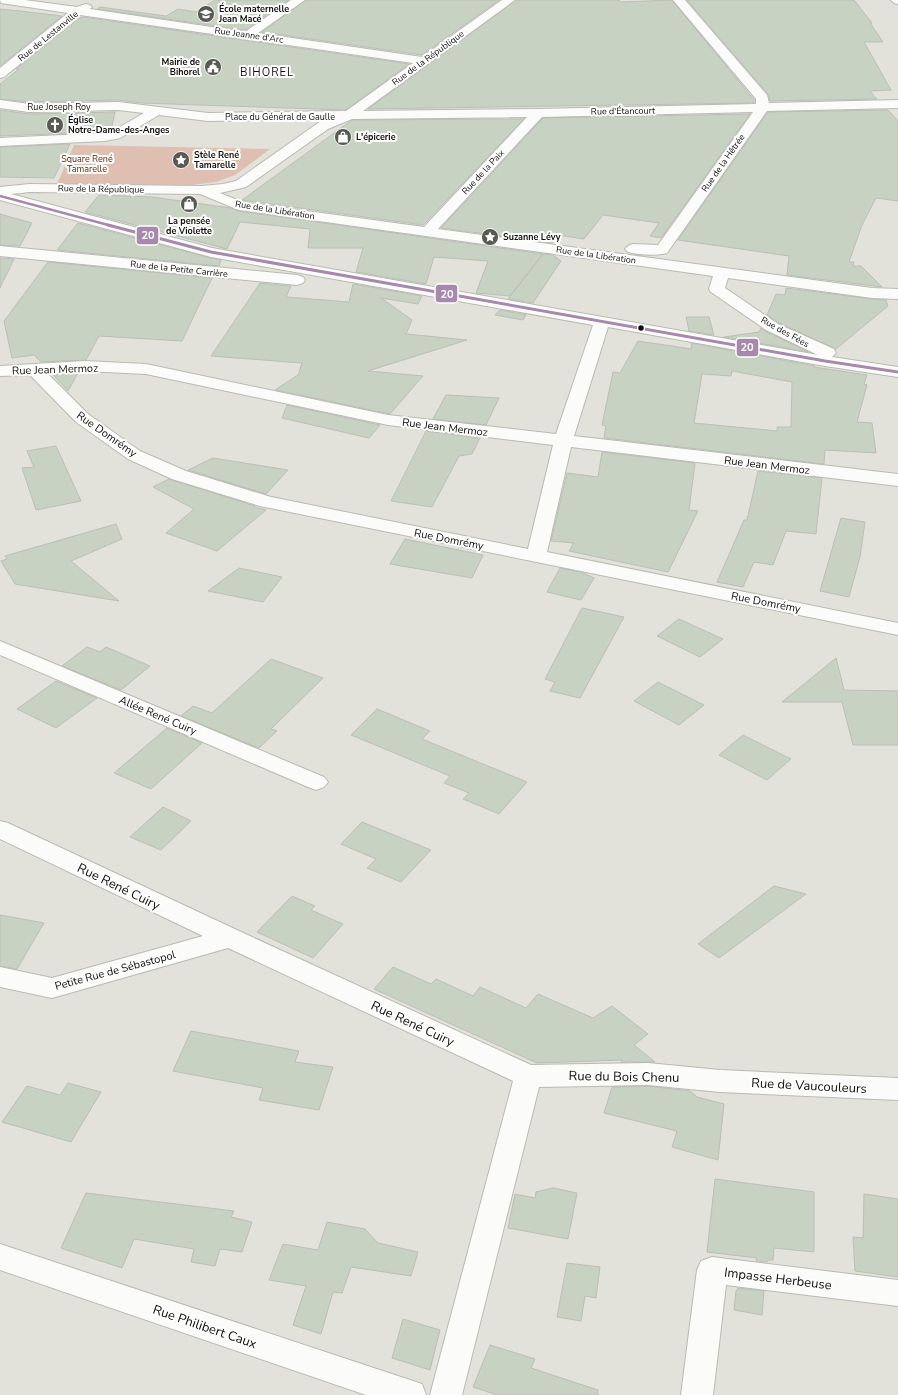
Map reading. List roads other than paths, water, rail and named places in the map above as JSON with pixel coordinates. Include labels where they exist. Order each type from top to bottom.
[{"type":"street","name":"Rue Jeanne d'Arc","points":[[1,0],[425,61]]},
{"type":"street","name":"Rue de Lestanville","points":[[0,74],[78,11],[98,0]]},
{"type":"street","points":[[248,35],[299,0]]},
{"type":"street","name":"Rue de la République","points":[[348,116],[509,0]]},
{"type":"street","points":[[679,0],[762,98],[763,108]]},
{"type":"street","name":"Rue Joseph Roy","points":[[0,104],[29,108],[118,106]]},
{"type":"street","name":"Rue d'Étancourt","points":[[348,116],[898,104]]},
{"type":"street","name":"Place du Général de Gaulle","points":[[118,106],[208,117],[348,116]]},
{"type":"street","name":"Rue de la Hêtrée","points":[[563,250],[576,246],[662,250],[763,108]]},
{"type":"street","points":[[0,142],[105,137],[115,135],[158,111]]},
{"type":"street","name":"Rue de la Paix","points":[[428,231],[538,113]]},
{"type":"street","name":"Place du Général de Gaulle","points":[[202,190],[223,188],[241,184],[323,126],[348,116]]},
{"type":"street","name":"Rue de la République","points":[[0,192],[30,188],[202,190]]},
{"type":"street","name":"Rue de la Libération","points":[[202,190],[239,206],[428,231],[722,273],[872,293],[898,294]]},
{"type":"street","points":[[0,196],[211,252],[602,322],[898,372]]},
{"type":"street","name":"Rue de la Petite Carrière","points":[[0,251],[296,280],[359,278]]},
{"type":"street","name":"Rue des Fées","points":[[722,273],[717,289],[772,327],[850,365]]},
{"type":"street","points":[[872,293],[898,288]]},
{"type":"street","points":[[536,556],[563,441],[602,322]]},
{"type":"street","name":"Rue Jean Mermoz","points":[[0,366],[0,371],[85,366],[146,369],[388,420],[898,480]]},
{"type":"street","name":"Rue Domrémy","points":[[34,370],[82,418],[134,455],[179,475],[267,502],[898,629]]},
{"type":"street","name":"Allée René Cuiry","points":[[0,647],[316,782]]},
{"type":"street","name":"Rue René Cuiry","points":[[0,829],[230,938],[528,1076]]},
{"type":"street","name":"Petite Rue de Sébastopol","points":[[0,977],[52,988],[230,938]]},
{"type":"street","name":"Rue du Bois Chenu","points":[[528,1076],[648,1074],[720,1081]]},
{"type":"street","points":[[446,1395],[528,1076]]},
{"type":"street","name":"Rue de Vaucouleurs","points":[[720,1081],[898,1089]]},
{"type":"street","name":"Rue Philibert Caux","points":[[0,1257],[410,1395]]},
{"type":"street","name":"Impasse Herbeuse","points":[[696,1395],[712,1270],[898,1293]]},
{"type":"place","name":"École maternelle Jean Macé","points":[[206,14]]},
{"type":"place","name":"Mairie de Bihorel","points":[[213,67]]},
{"type":"place","name":"Église Notre-Dame-des-Anges","points":[[55,125]]},
{"type":"place","name":"L'épicerie","points":[[343,137]]},
{"type":"place","name":"Stèle René Tamarelle","points":[[181,160]]},
{"type":"place","name":"La pensée de Violette","points":[[189,204]]},
{"type":"place","name":"Suzanne Lévy","points":[[490,237]]},
{"type":"district","name":"BIHOREL","points":[[267,72]]},
{"type":"park label","name":"Square René Tamarelle","points":[[87,164]]}]
